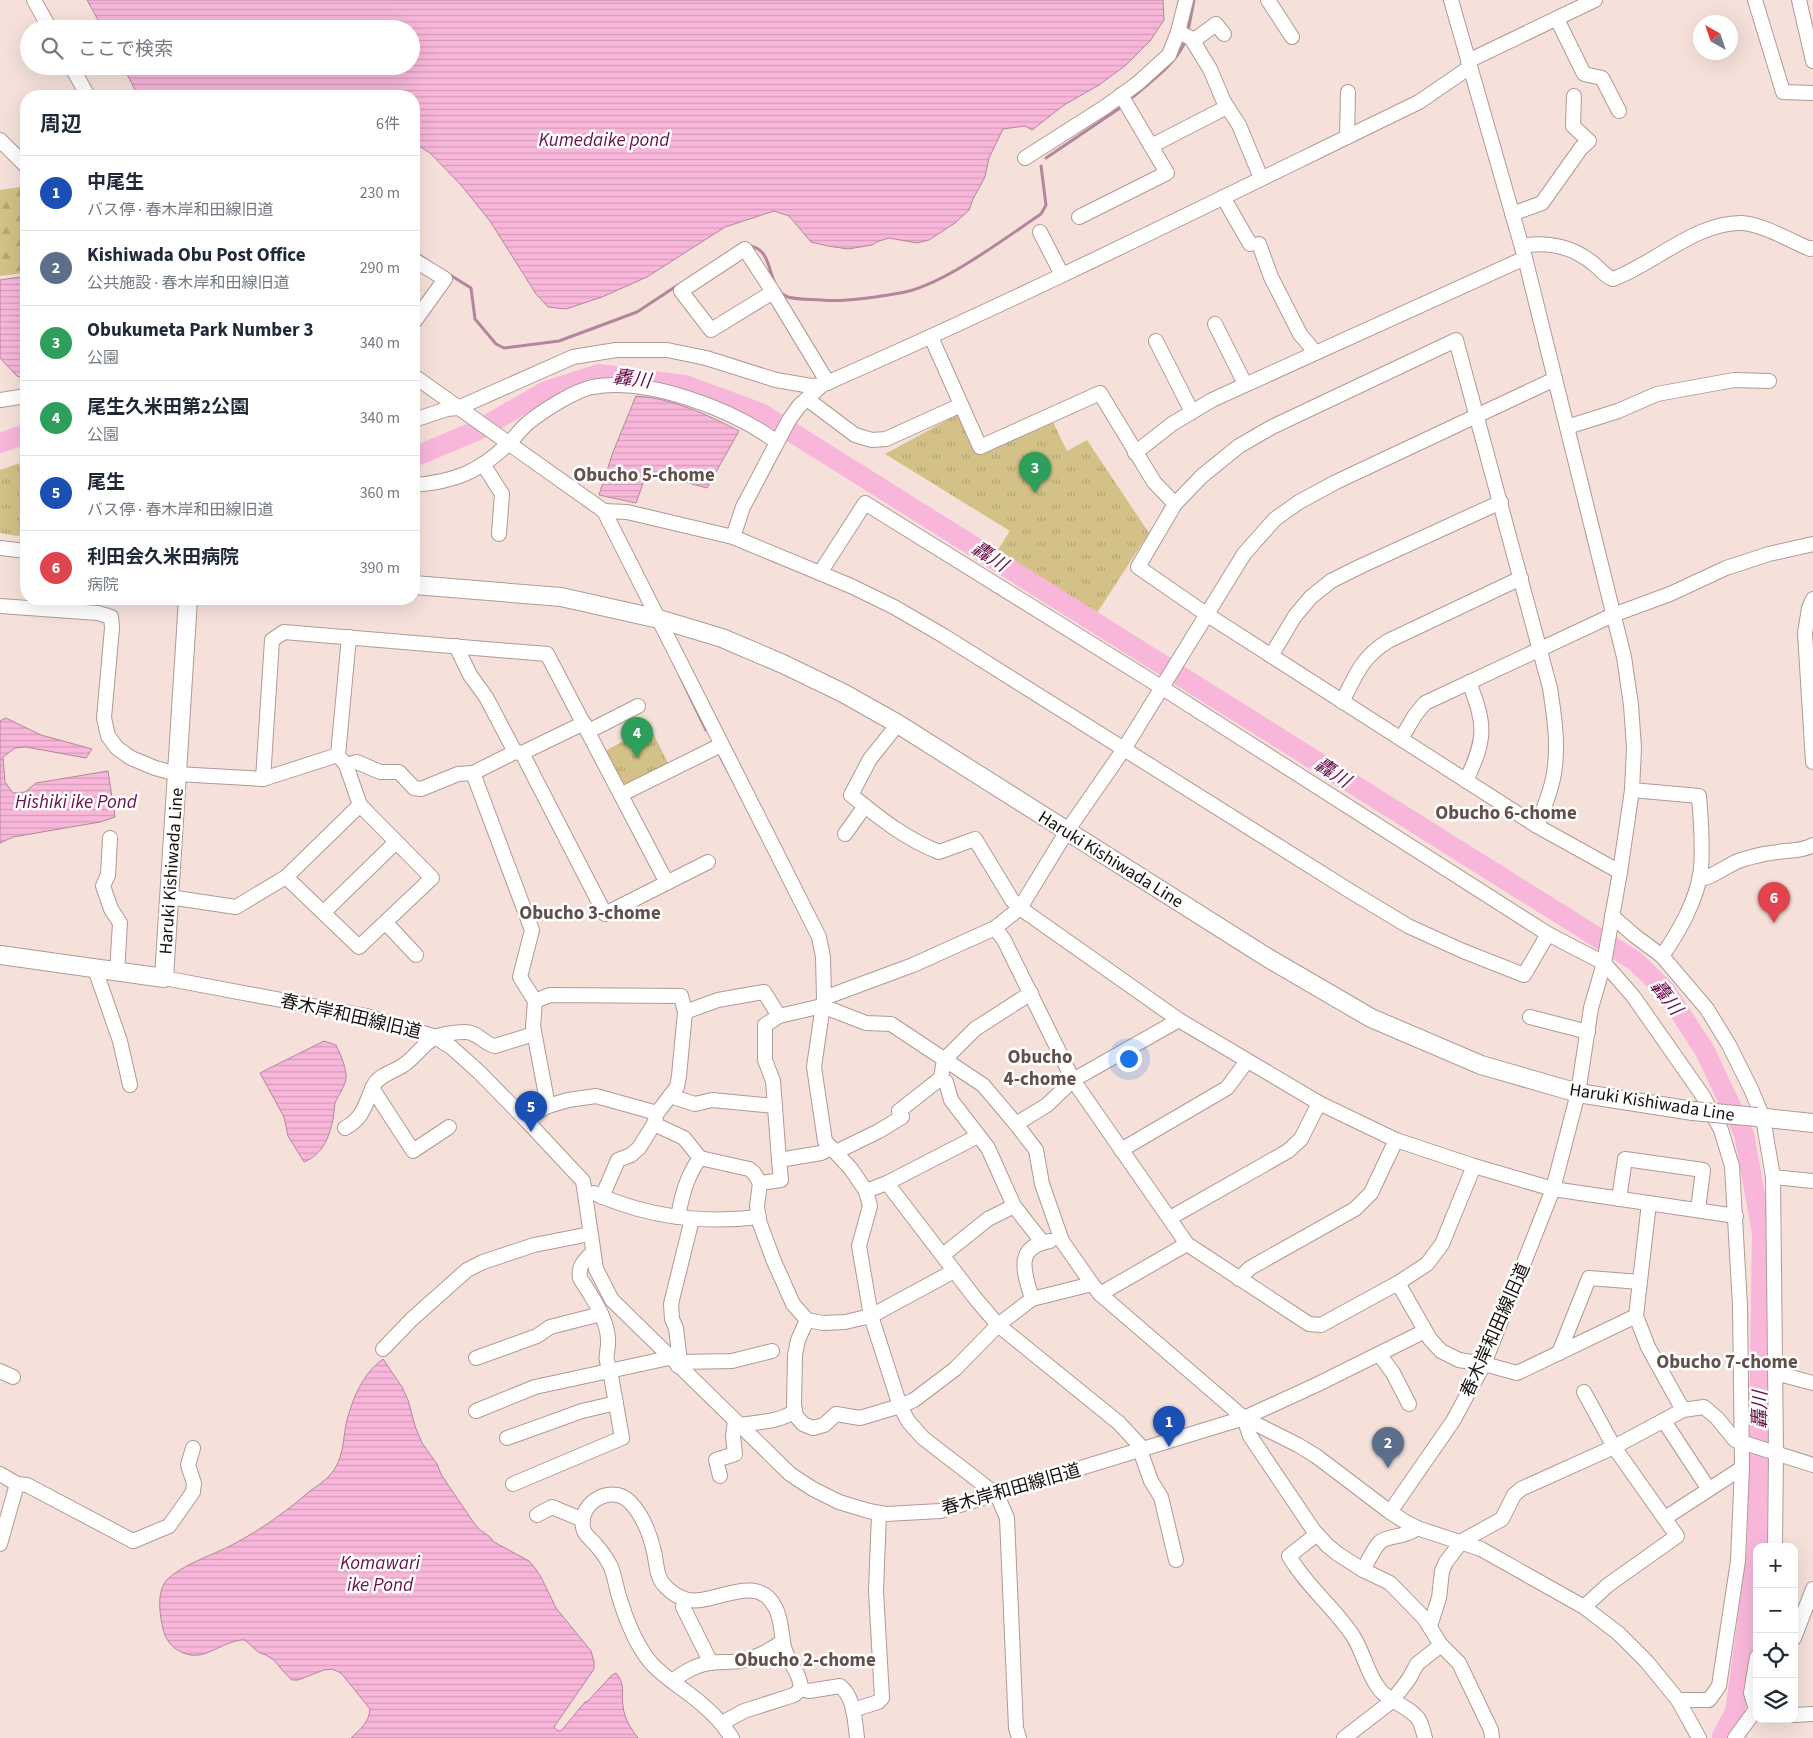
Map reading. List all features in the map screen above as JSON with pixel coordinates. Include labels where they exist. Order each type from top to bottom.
[{"type":"main road","name":"Haruki Kishiwada Line","points":[[420,586],[562,597],[658,619],[722,638],[783,664],[842,693],[898,724],[1268,958],[1370,1018],[1481,1065],[1578,1094],[1692,1111],[1813,1123]]},
{"type":"main road","name":"Haruki Kishiwada Line","points":[[0,955],[164,978],[188,605]]},
{"type":"street","points":[[34,0],[45,20]]},
{"type":"street","points":[[1025,158],[1138,83],[1169,55],[1178,32],[1186,0]]},
{"type":"street","points":[[1268,0],[1292,38]]},
{"type":"street","name":"春木岸和田線旧道","points":[[1390,1512],[1453,1421],[1484,1364],[1554,1189],[1578,1094],[1592,1008],[1604,960],[1620,872],[1632,790],[1634,748],[1631,705],[1624,657],[1523,252],[1451,0]]},
{"type":"street","points":[[420,418],[447,409],[458,408],[573,357],[616,350],[667,350],[706,358],[776,380],[811,386],[825,384],[931,337],[1062,275],[1419,102],[1469,64],[1595,0]]},
{"type":"street","points":[[1755,0],[1783,92],[1813,93]]},
{"type":"street","points":[[1799,0],[1813,61]]},
{"type":"street","points":[[1557,19],[1584,74],[1602,78],[1619,111]]},
{"type":"street","points":[[1193,42],[1216,24],[1224,34]]},
{"type":"street","points":[[1178,32],[1191,38],[1210,70],[1227,107],[1239,125],[1261,178]]},
{"type":"street","points":[[77,75],[85,90]]},
{"type":"street","points":[[1347,137],[1348,92]]},
{"type":"street","points":[[1079,218],[1167,173],[1121,95]]},
{"type":"street","points":[[1512,214],[1542,203],[1588,141],[1573,126],[1574,96]]},
{"type":"street","points":[[1151,146],[1227,107]]},
{"type":"street","points":[[0,140],[20,160]]},
{"type":"street","points":[[1222,197],[1254,244],[1300,334],[1315,352]]},
{"type":"street","points":[[1135,453],[1172,424],[1212,400],[1523,252],[1537,243],[1562,247],[1578,253],[1594,264],[1606,276],[1613,279],[1644,264],[1675,245],[1723,225],[1743,223],[1761,228],[1810,249],[1813,248]]},
{"type":"street","points":[[1040,232],[1062,275]]},
{"type":"street","points":[[773,292],[711,330],[681,291],[745,249],[773,292],[825,384]]},
{"type":"street","points":[[420,264],[445,279],[420,314]]},
{"type":"street","points":[[1216,324],[1245,384]]},
{"type":"street","points":[[931,337],[980,447],[1100,393],[1154,482],[1175,504]]},
{"type":"street","points":[[1537,826],[1547,800],[1555,767],[1556,731],[1550,688],[1478,415],[1456,340],[1272,427],[1239,446],[1202,476],[1175,504],[1138,568],[1342,702],[1537,826],[1620,872]]},
{"type":"street","points":[[1156,341],[1192,412]]},
{"type":"street","points":[[760,1183],[781,1180],[773,1080],[765,1060],[765,1025],[779,1016],[823,1002],[913,965],[995,928],[1020,908],[1067,831],[1124,749],[1244,554],[1275,519],[1299,502],[1336,482],[1555,379]]},
{"type":"street","points":[[420,380],[604,511],[819,937],[823,957],[823,1002],[814,1067],[826,1141],[851,1169],[866,1191],[870,1206],[859,1246],[871,1316],[900,1406],[908,1421],[923,1438],[997,1495],[1007,1518],[1016,1728],[1019,1738]]},
{"type":"street","points":[[1567,427],[1618,411],[1656,394],[1734,380],[1769,381]]},
{"type":"street","points":[[420,484],[436,483],[463,476],[483,464],[509,444],[527,424],[545,410],[590,388],[613,384],[673,394],[713,407],[757,427],[777,442]]},
{"type":"street","points":[[733,536],[743,507],[789,420],[799,406],[825,384]]},
{"type":"street","points":[[0,400],[20,397]]},
{"type":"street","points":[[807,399],[855,435],[872,440],[886,439],[961,405]]},
{"type":"street","points":[[483,464],[502,494],[499,534]]},
{"type":"street","points":[[1272,656],[1295,616],[1311,597],[1331,581],[1501,502]]},
{"type":"street","points":[[820,573],[865,503],[1162,686],[1548,934],[1604,960],[1633,996],[1704,1096],[1721,1130],[1732,1166],[1736,1216],[1740,1306],[1742,1442],[1738,1561],[1719,1686],[1709,1700],[1678,1700]]},
{"type":"street","points":[[604,511],[627,512],[733,536],[894,607],[944,636],[1400,921],[1463,951],[1524,975],[1548,934]]},
{"type":"street","points":[[1401,739],[1425,703],[1540,648],[1612,614],[1670,594],[1726,568],[1769,554],[1813,544]]},
{"type":"street","points":[[0,548],[20,550]]},
{"type":"street","points":[[1342,702],[1362,664],[1374,650],[1388,641],[1521,578]]},
{"type":"street","points":[[1813,599],[1809,608],[1805,633],[1813,762]]},
{"type":"street","points":[[0,606],[98,613],[110,617],[112,628],[104,718],[108,736],[117,748],[131,758],[155,768],[177,774],[263,779],[342,760],[357,762],[380,772],[399,772],[414,788],[422,789],[458,774],[474,773],[518,753],[638,706]]},
{"type":"street","points":[[263,779],[272,640],[284,632],[548,654],[667,883]]},
{"type":"street","points":[[286,876],[359,946],[386,923],[432,878],[395,843],[360,805],[342,760],[349,637]]},
{"type":"street","points":[[456,646],[470,675],[486,697],[518,753],[605,914],[708,862]]},
{"type":"street","points":[[1466,781],[1478,754],[1482,729],[1479,707],[1469,682]]},
{"type":"street","points":[[898,724],[870,760],[851,795],[900,833],[917,844],[939,852],[975,839],[1012,900],[1020,908],[1179,1020],[1247,1061],[1319,1103],[1396,1140],[1474,1166],[1554,1189],[1736,1216]]},
{"type":"street","points":[[622,794],[721,745]]},
{"type":"street","points":[[474,773],[532,930],[520,977],[535,1001],[533,1026],[548,1106]]},
{"type":"street","points":[[1632,790],[1699,796],[1702,832],[1701,870],[1697,889],[1677,934],[1662,956]]},
{"type":"street","points":[[169,897],[236,907],[286,876],[360,805]]},
{"type":"street","points":[[845,834],[865,806]]},
{"type":"street","points":[[110,838],[108,875],[103,886],[111,909],[120,923],[117,972]]},
{"type":"street","points":[[324,912],[395,843]]},
{"type":"street","points":[[1699,879],[1706,879],[1721,868],[1740,860],[1807,848],[1813,844]]},
{"type":"street","points":[[1612,916],[1662,956],[1683,978],[1712,1016],[1751,1089],[1760,1118],[1773,1177],[1775,1543]]},
{"type":"street","points":[[386,923],[416,955]]},
{"type":"street","points":[[995,928],[1004,940],[1073,1080],[1187,1244],[1310,1324],[1321,1325],[1398,1283],[1427,1264],[1442,1244],[1474,1166]]},
{"type":"street","points":[[95,969],[120,1041],[130,1085]]},
{"type":"street","name":"春木岸和田線旧道","points":[[164,978],[347,1012],[435,1037],[450,1047],[479,1072],[583,1181],[592,1253],[596,1269],[612,1300],[790,1474],[839,1502],[869,1511],[879,1513],[940,1511],[1244,1418],[1425,1331]]},
{"type":"street","points":[[685,1012],[718,1000],[764,992],[779,1016]]},
{"type":"street","points":[[779,1160],[834,1150],[879,1131],[902,1117],[899,1111],[941,1078],[944,1060],[975,1029],[1031,993]]},
{"type":"street","points":[[535,1001],[550,995],[682,996],[685,1012],[677,1087],[639,1148],[618,1160],[602,1197]]},
{"type":"street","points":[[823,1002],[866,1023],[891,1024],[983,1085],[1036,1150],[1042,1184],[1062,1239],[1096,1289],[1244,1418],[1282,1436],[1316,1456],[1390,1512],[1417,1528],[1462,1541],[1481,1549],[1584,1607],[1618,1632],[1648,1662],[1678,1700],[1699,1738]]},
{"type":"street","points":[[1530,1017],[1588,1032]]},
{"type":"street","points":[[1016,1124],[1047,1105],[1073,1080],[1179,1020]]},
{"type":"street","points":[[344,1128],[363,1112],[375,1082],[403,1066],[435,1037],[465,1032],[476,1035],[489,1045],[496,1046],[534,1034]]},
{"type":"street","points":[[1121,1150],[1227,1088],[1247,1061]]},
{"type":"street","points":[[941,1078],[946,1082],[951,1100],[988,1148],[1014,1206],[1043,1242]]},
{"type":"street","points":[[372,1088],[414,1151],[449,1127]]},
{"type":"street","points":[[525,1119],[548,1106],[568,1100],[596,1096],[656,1118],[684,1138],[700,1158],[749,1169],[760,1183],[757,1206],[758,1217],[773,1259],[793,1304],[807,1320],[823,1323],[845,1322],[871,1316],[954,1271]]},
{"type":"street","points":[[670,1096],[695,1104],[712,1100],[775,1106]]},
{"type":"street","points":[[1170,1218],[1288,1151],[1301,1139],[1319,1103]]},
{"type":"street","points":[[866,1191],[887,1183],[978,1136]]},
{"type":"street","points":[[1239,1279],[1250,1268],[1356,1209],[1371,1193],[1396,1140]]},
{"type":"street","points":[[676,1362],[676,1328],[672,1319],[671,1304],[685,1218],[682,1192],[691,1170],[700,1158]]},
{"type":"street","points":[[1619,1199],[1625,1159],[1703,1170],[1698,1210]]},
{"type":"street","points":[[1773,1177],[1813,1181]]},
{"type":"street","points":[[887,1183],[998,1325],[1119,1423],[1142,1450],[1151,1481],[1161,1497],[1176,1560]]},
{"type":"street","points":[[584,1189],[646,1213],[729,1221],[758,1217]]},
{"type":"street","points":[[1649,1203],[1636,1316],[1648,1347],[1683,1410]]},
{"type":"street","points":[[943,1255],[988,1219],[1014,1206]]},
{"type":"street","points":[[383,1349],[412,1319],[467,1270],[482,1262],[534,1245],[590,1234]]},
{"type":"street","points":[[1032,1299],[1024,1268],[1024,1258],[1032,1248],[1043,1242],[1062,1239]]},
{"type":"street","points":[[807,1320],[798,1340],[795,1355],[795,1411],[796,1416],[803,1424],[812,1428],[824,1424],[836,1414],[860,1418],[914,1400],[954,1369],[998,1325],[1032,1299],[1096,1289],[1187,1244]]},
{"type":"street","points":[[513,1484],[622,1438],[610,1370],[605,1360],[608,1340],[605,1322],[580,1278],[579,1271],[582,1262],[592,1253]]},
{"type":"street","points":[[1558,1353],[1589,1278],[1640,1282]]},
{"type":"street","points":[[1398,1283],[1425,1331],[1441,1351],[1459,1360],[1484,1364],[1517,1373],[1636,1316]]},
{"type":"street","points":[[476,1358],[537,1336],[550,1327],[601,1314]]},
{"type":"street","points":[[476,1411],[535,1387],[610,1370],[676,1362],[732,1361],[772,1351]]},
{"type":"street","points":[[1379,1354],[1393,1374],[1409,1404]]},
{"type":"street","points":[[0,1371],[13,1377]]},
{"type":"street","points":[[1775,1373],[1813,1383]]},
{"type":"street","points":[[1584,1392],[1614,1447],[1677,1536],[1608,1585],[1584,1607]]},
{"type":"street","points":[[507,1438],[582,1411],[616,1402]]},
{"type":"street","points":[[1430,1626],[1439,1598],[1442,1571],[1446,1562],[1462,1541],[1502,1519],[1514,1495],[1521,1489],[1614,1447],[1683,1410],[1704,1407],[1718,1418],[1735,1440],[1813,1465]]},
{"type":"street","points":[[720,1476],[716,1460],[736,1454],[733,1436],[737,1423],[773,1421],[786,1417],[795,1411]]},
{"type":"street","points":[[1244,1418],[1250,1436],[1317,1534],[1338,1554],[1363,1570],[1390,1583],[1430,1626],[1441,1644],[1459,1662],[1491,1730],[1492,1738]]},
{"type":"street","points":[[1664,1421],[1708,1488]]},
{"type":"street","points":[[0,1474],[17,1484],[27,1485],[133,1540],[169,1526],[193,1492],[194,1482],[188,1466],[193,1448]]},
{"type":"street","points":[[1665,1518],[1708,1488],[1742,1468]]},
{"type":"street","points":[[0,1544],[17,1484]]},
{"type":"street","points":[[732,1738],[722,1723],[704,1706],[650,1662],[639,1644],[627,1621],[612,1569],[584,1531],[583,1520],[588,1506],[598,1498],[610,1494],[619,1495],[629,1501],[650,1534],[659,1577],[664,1585],[676,1595],[686,1600],[700,1601],[724,1593],[742,1590],[758,1592],[768,1597],[775,1606],[780,1619],[786,1654],[800,1678],[801,1688]]},
{"type":"street","points":[[538,1515],[552,1507],[583,1520]]},
{"type":"street","points":[[853,1710],[878,1702],[882,1698],[876,1591],[879,1513]]},
{"type":"street","points":[[1363,1570],[1380,1542],[1388,1538],[1404,1536],[1417,1528]]},
{"type":"street","points":[[1317,1534],[1288,1556],[1299,1574],[1353,1636],[1380,1690],[1392,1701],[1404,1707],[1419,1719],[1425,1738]]},
{"type":"street","points":[[1796,1633],[1813,1589]]},
{"type":"street","points":[[686,1600],[683,1607],[711,1662]]},
{"type":"street","points":[[672,1681],[683,1672],[711,1662],[730,1663],[744,1661],[783,1642]]},
{"type":"street","points":[[1344,1738],[1392,1701],[1409,1679],[1417,1664],[1441,1644]]},
{"type":"street","points":[[1753,1681],[1751,1693],[1753,1707]]},
{"type":"street","points":[[801,1688],[809,1691],[840,1686],[846,1690],[853,1710],[857,1738]]},
{"type":"street","points":[[722,1723],[744,1711],[794,1695],[801,1688]]},
{"type":"street","points":[[1798,1715],[1813,1714]]},
{"type":"street","points":[[1735,1738],[1753,1715]]},
{"type":"green space","points":[[20,187],[20,274],[0,276],[0,190]]},
{"type":"green space","points":[[964,411],[978,453],[1050,416],[1067,451],[1087,440],[1149,533],[1093,619],[994,556],[1010,531],[885,454]]},
{"type":"green space","points":[[20,463],[20,535],[18,536],[0,533],[0,470]]},
{"type":"green space","points":[[650,727],[669,765],[630,785],[622,783],[605,751]]},
{"type":"water","name":"Kumedaike pond","points":[[87,0],[1163,0],[1164,20],[1150,41],[1126,65],[1099,85],[1064,105],[1032,130],[1025,126],[1003,129],[989,158],[985,177],[969,210],[955,223],[929,240],[917,243],[889,238],[872,245],[848,249],[828,246],[811,242],[789,216],[774,211],[725,227],[647,277],[602,297],[566,309],[548,307],[536,294],[490,221],[461,185],[430,153],[420,147],[420,90],[135,90],[128,75],[420,75],[420,20],[98,20]]},
{"type":"water","points":[[20,277],[20,377],[0,358],[0,280]]},
{"type":"water","points":[[636,396],[649,397],[676,404],[702,413],[739,431],[707,488],[647,472],[636,503],[599,495],[613,452]]},
{"type":"water","name":"Hishiki ike Pond","points":[[6,718],[41,735],[92,749],[86,758],[26,747],[15,748],[3,757],[5,782],[13,793],[25,792],[36,783],[108,771],[115,817],[100,822],[13,837],[0,843],[0,721]]},
{"type":"water","points":[[324,1041],[336,1045],[345,1067],[346,1078],[335,1103],[333,1119],[324,1145],[316,1155],[304,1162],[288,1136],[284,1117],[260,1073]]},
{"type":"water","name":"Komawari ike Pond","points":[[383,1359],[402,1387],[422,1443],[474,1523],[494,1542],[529,1561],[541,1577],[556,1608],[591,1651],[594,1669],[554,1727],[561,1731],[585,1702],[616,1673],[622,1685],[625,1715],[630,1727],[638,1738],[351,1738],[366,1722],[370,1709],[341,1673],[332,1669],[324,1670],[298,1680],[292,1680],[274,1660],[258,1652],[245,1640],[231,1642],[204,1654],[197,1655],[181,1652],[169,1643],[164,1634],[160,1606],[160,1594],[164,1584],[176,1572],[232,1545],[263,1527],[329,1477],[338,1463],[351,1406],[359,1388],[369,1372]]},
{"type":"waterway","points":[[1188,31],[1194,0]]},
{"type":"waterway","points":[[1133,97],[1170,64],[1177,56],[1186,39]]},
{"type":"waterway","points":[[1046,158],[1120,108]]},
{"type":"waterway","points":[[748,246],[757,248],[763,253],[776,286],[781,293],[788,297],[829,301],[875,297],[909,291],[942,278],[1041,214],[1046,205],[1041,166]]},
{"type":"waterway","points":[[721,257],[735,249]]},
{"type":"waterway","points":[[420,255],[429,262]]},
{"type":"waterway","points":[[447,273],[471,288],[475,319],[496,344],[504,348],[559,341],[637,312],[678,285]]},
{"type":"waterway","name":"轟川","points":[[420,454],[478,430],[546,391],[599,374],[685,385],[761,413],[1635,961],[1666,991],[1705,1051],[1744,1134],[1762,1233],[1757,1543]]},
{"type":"waterway","points":[[0,443],[20,436]]},
{"type":"waterway","points":[[680,676],[706,730]]},
{"type":"waterway","points":[[721,758],[733,780]]},
{"type":"waterway","name":"轟川","points":[[1723,1738],[1722,1736],[1735,1712],[1753,1580]]},
{"type":"place","name":"Obukumeta Park Number 3","points":[[1035,493]]},
{"type":"place","name":"尾生久米田第2公園","points":[[637,758]]},
{"type":"place","name":"利田会久米田病院","points":[[1774,923]]},
{"type":"place","name":"尾生","points":[[531,1132]]},
{"type":"place","name":"中尾生","points":[[1169,1447]]},
{"type":"place","name":"Kishiwada Obu Post Office","points":[[1388,1468]]},
{"type":"district","name":"Obucho 5-chome","points":[[644,474]]},
{"type":"district","name":"Obucho 6-chome","points":[[1506,812]]},
{"type":"district","name":"Obucho 3-chome","points":[[590,912]]},
{"type":"district","name":"Obucho 4-chome","points":[[1040,1067]]},
{"type":"district","name":"Obucho 7-chome","points":[[1727,1361]]},
{"type":"district","name":"Obucho 2-chome","points":[[805,1659]]}]
